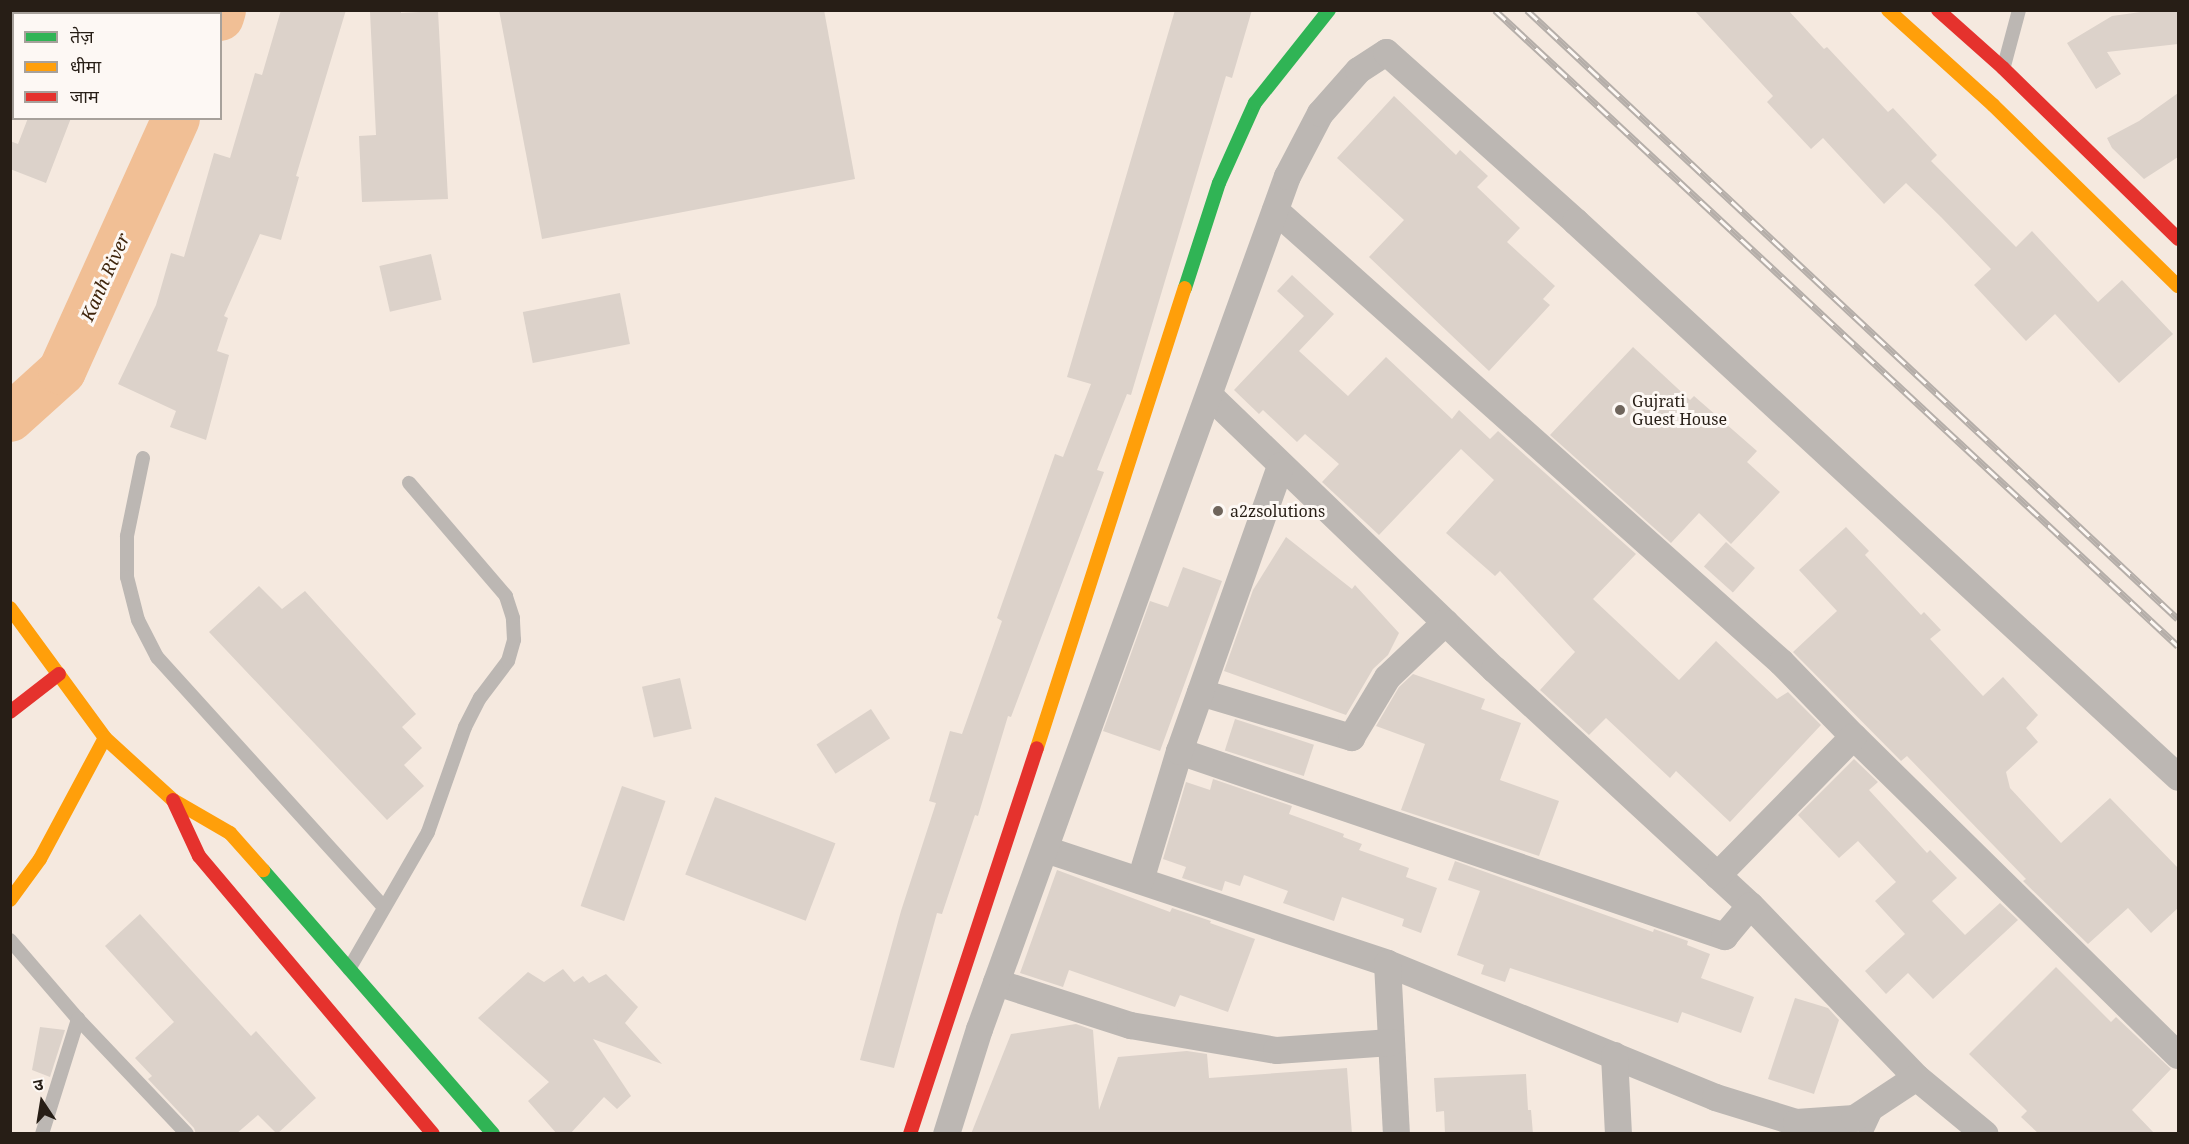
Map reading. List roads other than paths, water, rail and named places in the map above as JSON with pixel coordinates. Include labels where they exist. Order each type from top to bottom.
[{"type":"main road","points":[[910,1134],[960,989],[1219,183],[1255,104],[1329,10]]},
{"type":"main road","points":[[1888,10],[1993,105],[2178,286]]},
{"type":"main road","points":[[1938,10],[2003,68],[2178,239]]},
{"type":"main road","points":[[2122,232],[2160,221],[2178,220]]},
{"type":"main road","points":[[13,611],[105,738],[172,800],[230,833],[493,1134]]},
{"type":"main road","points":[[10,712],[59,674]]},
{"type":"main road","points":[[10,900],[40,859],[105,738]]},
{"type":"main road","points":[[172,800],[199,856],[433,1134]]},
{"type":"street","points":[[946,1134],[996,982],[1287,176],[1320,112],[1358,70],[1386,52],[1575,221],[2178,777]]},
{"type":"street","points":[[1275,210],[1781,662],[1853,736],[2178,1055]]},
{"type":"street","points":[[1209,395],[1445,622],[1750,905],[1916,1077],[1985,1134]]},
{"type":"street","points":[[1140,880],[1179,751],[1280,465]]},
{"type":"street","points":[[1200,692],[1351,737],[1387,677],[1445,622]]},
{"type":"street","points":[[1717,875],[1853,736]]},
{"type":"street","points":[[1179,751],[1724,936],[1750,905]]},
{"type":"street","points":[[1045,849],[1387,963],[1715,1097],[1796,1122],[1854,1118],[1916,1077]]},
{"type":"street","points":[[1387,963],[1396,1134]]},
{"type":"street","points":[[996,982],[1130,1025],[1276,1050],[1391,1042]]},
{"type":"street","points":[[1614,1055],[1618,1134]]},
{"type":"lane","points":[[1993,105],[2019,10]]},
{"type":"lane","points":[[143,458],[127,536],[127,577],[138,620],[157,657],[384,908]]},
{"type":"lane","points":[[349,969],[428,832],[465,727],[480,698],[508,661],[514,640],[513,618],[506,596],[409,483]]},
{"type":"lane","points":[[10,940],[78,1019],[187,1134]]},
{"type":"lane","points":[[42,1134],[78,1019]]},
{"type":"lane","points":[[1865,1134],[1880,1101]]},
{"type":"waterway","name":"Kanh River","points":[[10,418],[62,371],[175,120]]},
{"type":"railway","points":[[1495,10],[2178,646]]},
{"type":"railway","points":[[1527,10],[2178,619]]},
{"type":"place","name":"Gujrati Guest House","points":[[1620,410]]},
{"type":"place","name":"a2zsolutions","points":[[1218,511]]}]
